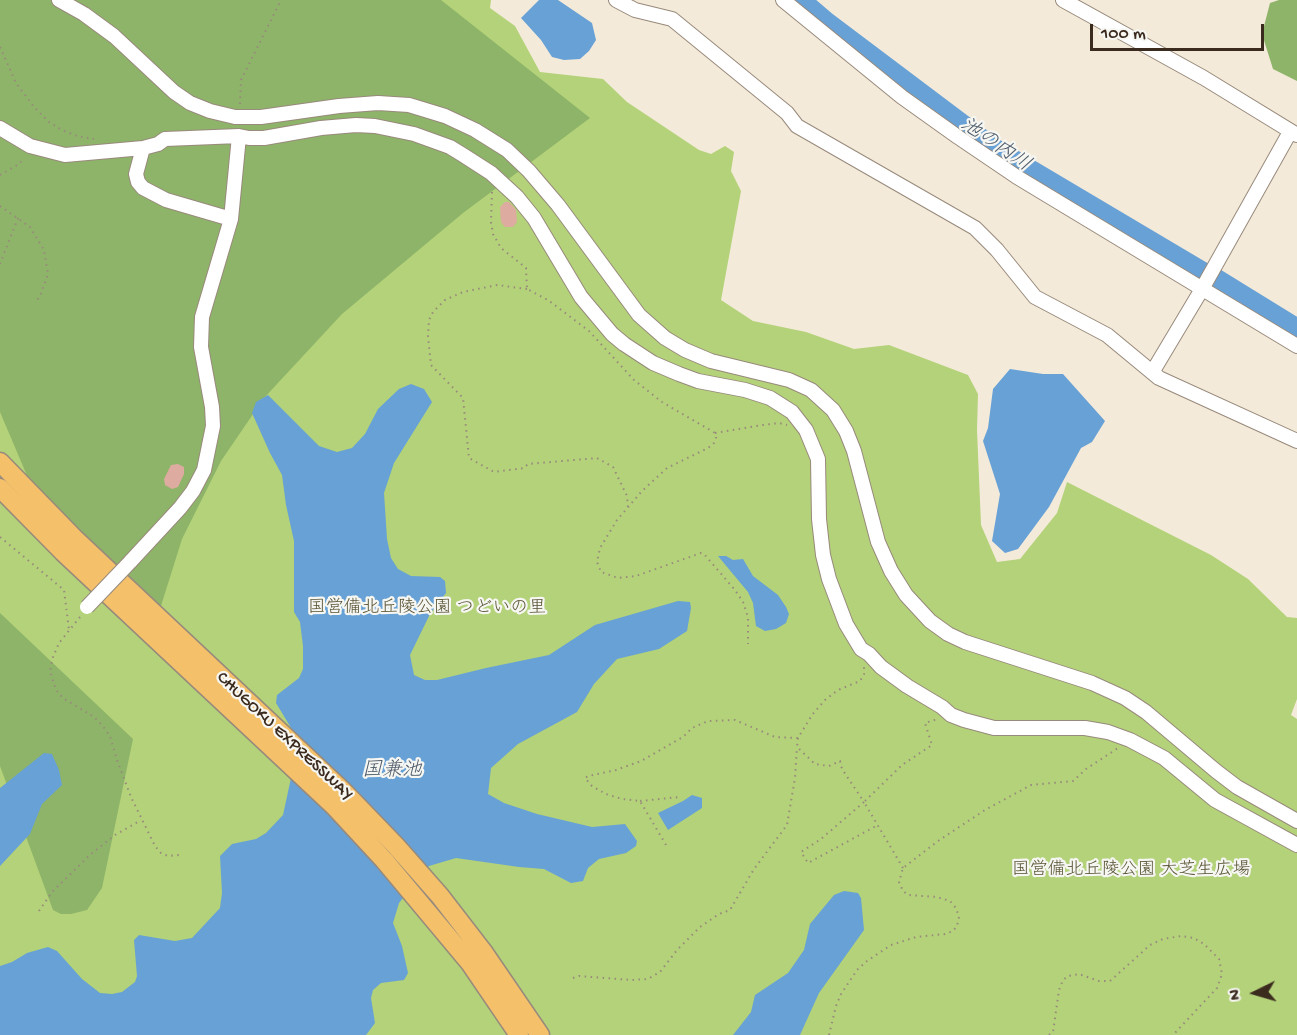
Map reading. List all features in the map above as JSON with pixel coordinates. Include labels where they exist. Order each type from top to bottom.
[{"type":"highway","name":"CHUGOKU EXPRESSWAY","points":[[0,462],[294,756],[334,806],[428,910],[470,963],[519,1035]]},
{"type":"highway","name":"CHUGOKU EXPRESSWAY","points":[[0,488],[116,603],[366,815],[440,896],[490,961],[540,1035]]},
{"type":"street","points":[[59,0],[84,14],[114,36],[174,92],[190,103],[210,111],[235,117],[261,117],[368,104],[409,105],[445,116],[475,130],[507,150],[529,171],[558,205],[639,315],[665,338],[685,350],[711,360],[789,380],[811,390],[833,410],[846,431],[854,452],[878,542],[891,572],[906,595],[930,621],[948,634],[965,642],[1092,683],[1125,698],[1146,712],[1238,787],[1297,821]]},
{"type":"street","points":[[616,0],[635,10],[672,19],[787,113],[797,126],[975,228],[998,250],[1035,297],[1107,335],[1168,383],[1297,441]]},
{"type":"street","points":[[783,0],[902,97],[1017,177],[1297,346]]},
{"type":"street","points":[[1063,0],[1204,78],[1294,134],[1153,372]]},
{"type":"street","points":[[0,128],[30,146],[65,155],[143,148],[158,144],[165,139],[239,136],[264,138],[339,126],[375,126],[414,134],[450,147],[489,171],[518,197],[534,218],[581,297],[606,327],[624,344],[653,363],[679,374],[698,381],[745,390],[770,398],[792,412],[807,430],[818,459],[819,519],[823,555],[829,579],[846,624],[861,649],[881,667],[947,711],[951,716],[964,720],[994,728],[1085,728],[1108,732],[1130,740],[1164,758],[1215,800],[1297,845]]},
{"type":"street","points":[[87,607],[180,508],[193,491],[204,470],[213,426],[212,407],[201,347],[202,317],[231,219],[239,136]]},
{"type":"street","points":[[143,148],[136,174],[143,188],[166,200],[231,219]]},
{"type":"path","points":[[241,80],[281,0]]},
{"type":"path","points":[[0,48],[16,83],[49,122],[77,136],[101,140]]},
{"type":"path","points":[[0,174],[20,164],[30,146]]},
{"type":"path","points":[[489,171],[493,234],[501,248],[526,268],[527,289]]},
{"type":"path","points":[[0,206],[30,227],[37,236],[47,261],[48,274],[36,301]]},
{"type":"path","points":[[0,264],[18,218]]},
{"type":"path","points":[[628,508],[627,496],[613,467],[597,458],[528,464],[524,468],[494,472],[469,458],[463,398],[431,365],[429,320],[433,312],[445,300],[463,292],[497,285],[527,289],[548,300],[589,331],[634,380],[662,402],[716,433],[780,423],[790,426],[797,419]]},
{"type":"path","points":[[716,433],[716,438],[708,448],[667,468],[642,491],[617,520],[600,548],[597,562],[601,572],[618,578],[636,576],[701,553],[704,554],[743,602],[748,617],[748,644]]},
{"type":"path","points":[[0,537],[64,590],[69,631]]},
{"type":"path","points":[[87,607],[53,657],[50,671],[56,690],[63,698],[94,717],[110,736],[141,820],[155,846],[161,853],[168,856],[180,855]]},
{"type":"path","points":[[573,978],[579,976],[648,979],[660,972],[677,950],[700,927],[719,914],[730,910],[754,869],[787,825],[795,778],[798,738],[812,715],[825,700],[838,690],[860,681],[864,674],[865,651]]},
{"type":"path","points":[[878,825],[808,864],[801,852],[821,839],[864,802],[902,765],[932,745],[925,723],[938,720],[947,711]]},
{"type":"path","points":[[680,798],[640,801],[622,799],[606,794],[592,786],[585,778],[628,766],[649,757],[683,737],[692,728],[708,721],[735,720],[775,737],[798,738]]},
{"type":"path","points":[[829,1035],[841,994],[857,970],[867,961],[891,945],[916,937],[945,934],[953,931],[957,926],[959,917],[956,908],[950,902],[937,897],[908,895],[903,891],[899,882],[903,868],[938,841],[985,810],[1031,785],[1072,781],[1130,740]]},
{"type":"path","points":[[797,747],[815,764],[829,766],[840,761],[842,769],[903,868]]},
{"type":"path","points":[[640,801],[666,845]]},
{"type":"path","points":[[39,910],[52,892],[91,854],[115,835],[141,820]]},
{"type":"path","points":[[1049,1035],[1053,1032],[1059,990],[1063,980],[1068,976],[1079,975],[1099,981],[1110,981],[1150,945],[1163,939],[1181,936],[1194,938],[1204,944],[1219,959],[1222,974],[1217,988],[1173,1035]]},
{"type":"green space","name":"国営備北丘陵公園 つどいの里","points":[[0,0],[491,0],[490,8],[515,26],[540,72],[603,79],[627,102],[699,150],[711,154],[725,146],[734,152],[731,171],[741,191],[721,300],[753,321],[806,332],[854,349],[889,345],[968,375],[978,394],[977,430],[981,525],[997,562],[1020,559],[1057,513],[1067,482],[1211,555],[1248,579],[1287,617],[1297,618],[1297,699],[1291,715],[1297,719],[1297,1035],[0,1035]]},
{"type":"green space","points":[[0,0],[441,0],[590,118],[463,213],[342,314],[264,398],[221,461],[182,539],[160,609],[31,485],[0,412]]},
{"type":"green space","points":[[1279,0],[1297,0],[1297,81],[1273,69],[1262,34],[1270,3]]},
{"type":"green space","points":[[0,613],[133,739],[102,888],[87,910],[61,914],[53,910],[0,766]]},
{"type":"water","points":[[539,0],[558,0],[592,23],[596,40],[580,59],[564,60],[552,57],[541,40],[521,18]]},
{"type":"water","points":[[1010,369],[1043,374],[1063,374],[1105,421],[1092,442],[1081,448],[1049,507],[1018,549],[1005,553],[992,541],[1000,494],[983,441],[988,428],[993,389]]},
{"type":"water","name":"国兼池","points":[[411,384],[424,389],[432,402],[394,463],[384,493],[387,539],[391,558],[398,569],[411,576],[440,577],[445,581],[446,593],[430,614],[410,655],[414,675],[425,680],[437,680],[549,655],[595,625],[678,601],[690,602],[687,631],[659,649],[617,659],[594,684],[577,712],[518,744],[491,768],[488,794],[504,803],[537,814],[592,827],[625,824],[637,841],[636,846],[626,853],[599,859],[588,868],[583,881],[571,883],[544,869],[456,858],[429,866],[399,903],[393,923],[402,946],[408,973],[404,980],[381,983],[373,990],[371,998],[375,1023],[366,1035],[0,1035],[0,966],[27,953],[48,947],[57,951],[82,979],[100,993],[122,992],[135,982],[137,976],[134,940],[139,935],[175,941],[192,938],[220,908],[222,893],[220,856],[232,844],[256,839],[266,833],[283,815],[299,741],[276,703],[277,695],[299,678],[303,669],[303,646],[300,622],[294,612],[294,541],[282,475],[252,413],[256,402],[268,395],[319,446],[337,452],[352,448],[365,434],[378,409],[399,389]]},
{"type":"water","points":[[718,556],[726,556],[733,560],[743,559],[753,576],[778,595],[789,614],[786,623],[776,629],[765,631],[756,626],[753,603],[748,592]]},
{"type":"water","points":[[44,753],[52,754],[62,785],[42,804],[30,834],[0,866],[0,788]]},
{"type":"water","points":[[692,795],[702,798],[702,808],[668,830],[658,813]]},
{"type":"water","points":[[844,891],[858,893],[861,898],[864,930],[819,993],[800,1035],[733,1035],[751,1012],[755,995],[788,973],[804,950],[810,924],[834,895]]},
{"type":"building","points":[[505,202],[509,202],[516,210],[517,222],[513,227],[505,227],[501,222],[500,207]]},
{"type":"building","points":[[178,464],[184,467],[184,474],[178,487],[172,489],[165,485],[164,479],[171,465]]},
{"type":"waterway","name":"池の内川","points":[[800,0],[827,23],[993,148],[1202,272]]},
{"type":"waterway","name":"池の内川","points":[[1214,278],[1297,329]]},
{"type":"park label","name":"国営備北丘陵公園 大芝生広場","points":[[1131,871]]}]
